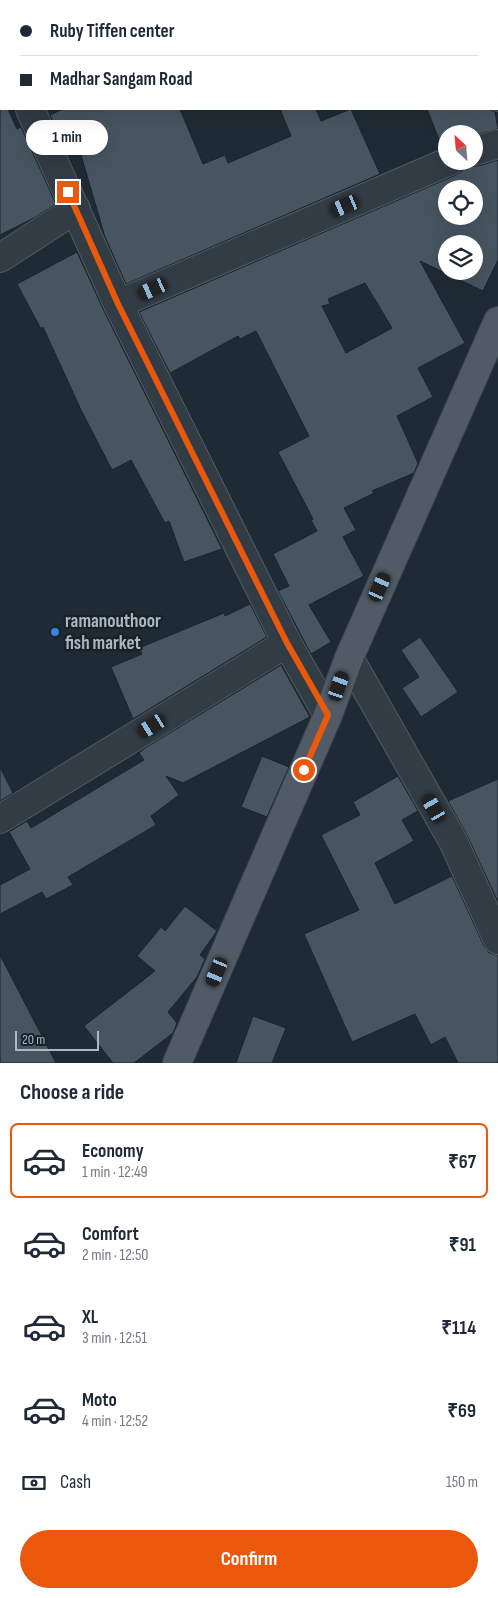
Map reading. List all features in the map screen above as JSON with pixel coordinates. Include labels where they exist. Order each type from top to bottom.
[{"type":"main road","points":[[177,1063],[328,715],[349,658],[498,321]]},
{"type":"street","points":[[30,110],[118,304],[287,643],[328,715]]},
{"type":"street","points":[[483,148],[498,144]]},
{"type":"street","points":[[118,304],[438,166]]},
{"type":"street","points":[[0,258],[76,209]]},
{"type":"street","points":[[0,819],[287,643]]},
{"type":"street","points":[[349,658],[453,841],[498,940]]},
{"type":"building","points":[[0,110],[8,110],[17,129],[21,127],[56,204],[34,218],[0,235]]},
{"type":"building","points":[[61,110],[180,110],[203,164],[225,155],[228,163],[291,136],[280,110],[316,110],[321,121],[351,110],[380,174],[126,284],[105,237],[76,138],[62,143],[50,115]]},
{"type":"building","points":[[427,110],[490,110],[495,112],[498,129],[483,133],[483,125],[438,125],[438,137]]},
{"type":"building","points":[[498,160],[498,260],[483,291],[460,280],[483,280],[483,235],[438,235],[438,270],[420,261],[465,343],[418,368],[433,397],[397,416],[418,463],[414,473],[372,491],[374,493],[344,508],[356,530],[343,537],[364,576],[309,605],[331,642],[311,654],[278,591],[289,586],[273,554],[317,531],[311,520],[313,519],[278,452],[309,436],[256,331],[240,339],[238,336],[170,373],[139,312],[438,183],[438,225],[483,225],[483,180],[444,180],[462,171],[483,170],[483,164]],"holes":[[[365,283],[392,328],[346,353],[322,306],[330,304],[328,299]]]},
{"type":"building","points":[[77,252],[104,311],[222,549],[184,562],[169,521],[165,523],[131,460],[112,470],[81,410],[43,327],[41,329],[17,284]]},
{"type":"building","points":[[250,604],[267,637],[133,719],[111,667],[142,654],[139,648],[224,613],[225,616]]},
{"type":"building","points":[[420,637],[458,692],[421,717],[402,688],[419,677],[401,650]]},
{"type":"building","points":[[281,665],[310,717],[183,783],[166,776],[179,795],[151,816],[156,825],[68,877],[73,885],[46,899],[42,892],[0,914],[0,885],[30,869],[9,832],[27,821],[31,828],[144,760],[139,753],[145,748]]},
{"type":"building","points":[[262,756],[289,767],[267,817],[241,807]]},
{"type":"building","points":[[0,767],[13,793],[0,801]]},
{"type":"building","points":[[398,776],[418,811],[402,820],[414,841],[375,863],[395,904],[452,876],[484,946],[489,953],[498,955],[498,1063],[458,1063],[445,1037],[431,1045],[415,1014],[352,1042],[304,934],[359,910],[321,835],[360,815],[353,802]]},
{"type":"building","points":[[498,779],[498,902],[467,835],[448,801]]},
{"type":"building","points":[[185,906],[217,931],[200,955],[205,959],[197,977],[168,1012],[177,1023],[173,1033],[134,1063],[113,1063],[84,1026],[155,971],[137,956],[161,927],[165,931]]},
{"type":"building","points":[[0,955],[56,1063],[0,1063]]},
{"type":"building","points":[[253,1016],[286,1028],[272,1063],[236,1063]]},
{"type":"place","name":"ramanouthoor fish market","points":[[55,632]]},
{"type":"route","points":[[68,192],[118,304],[287,643],[328,715],[304,770]]}]
